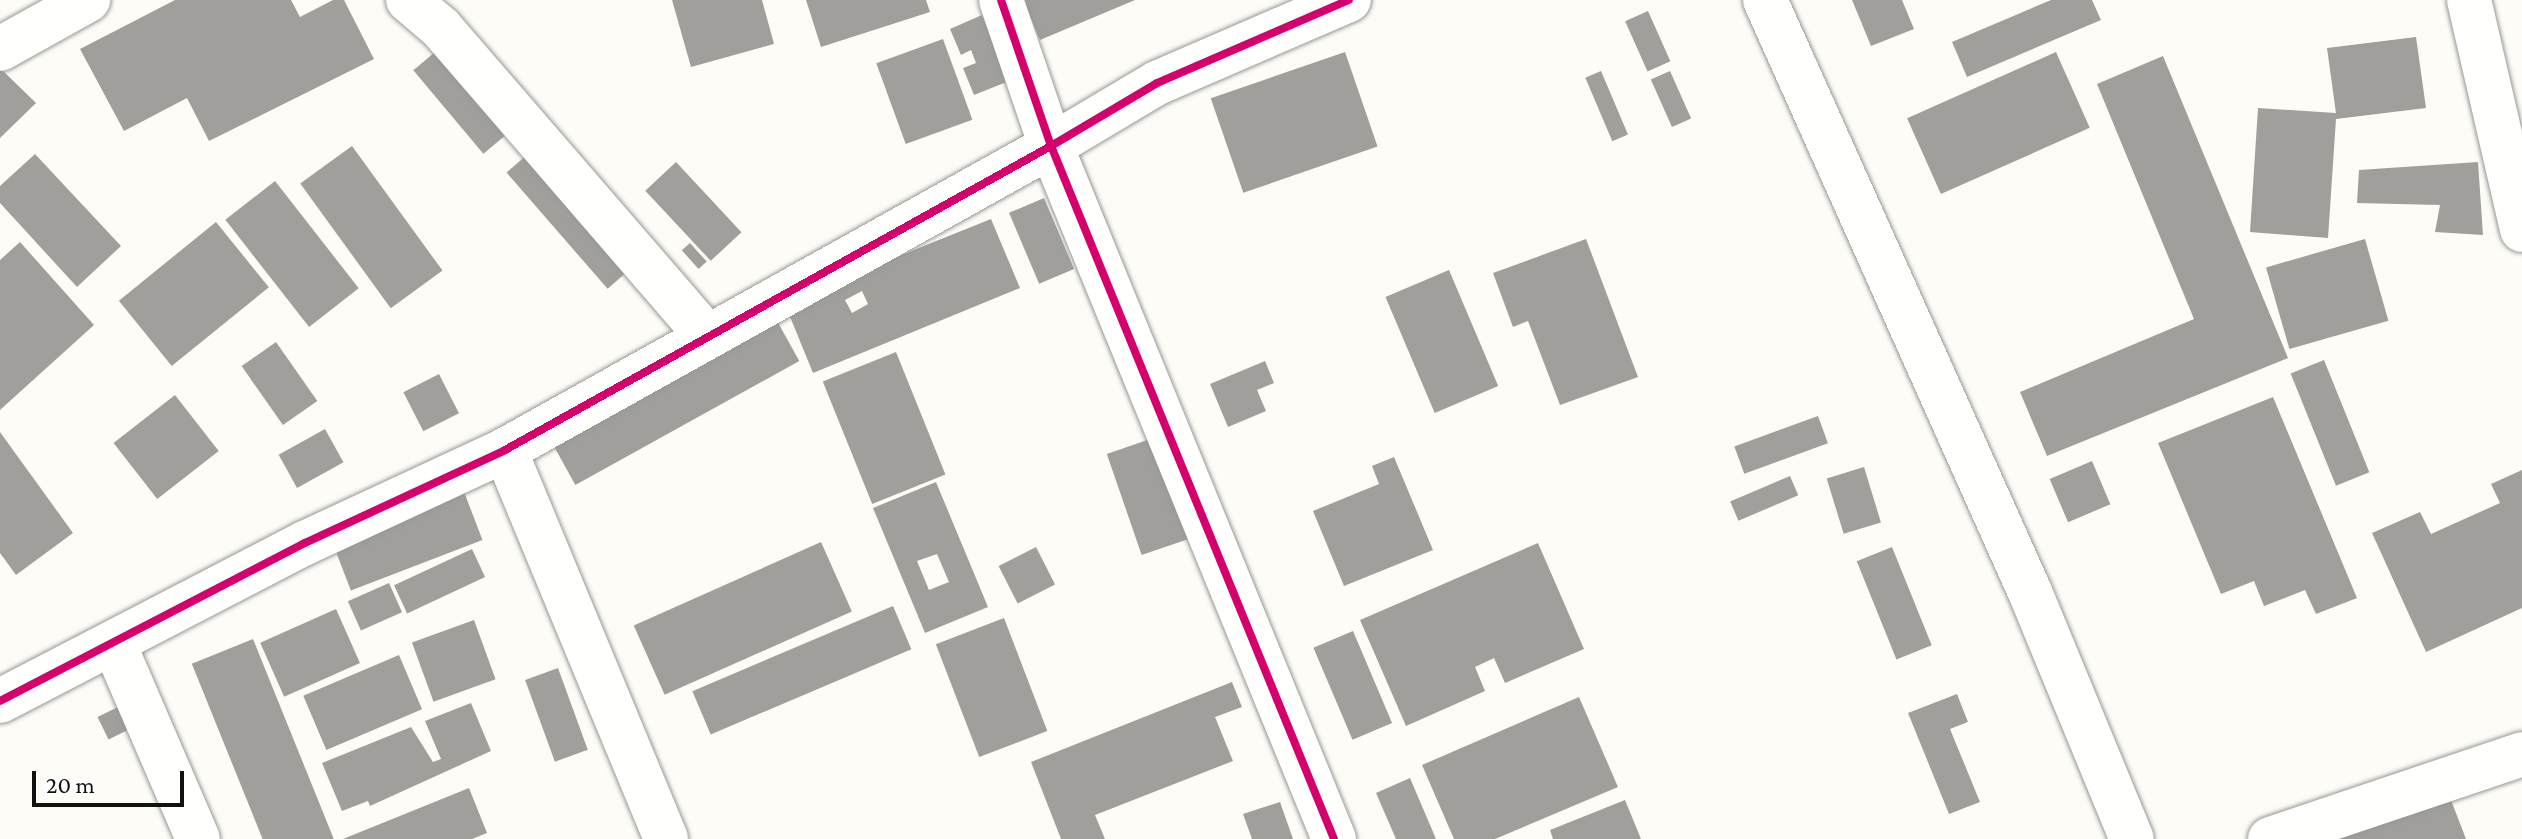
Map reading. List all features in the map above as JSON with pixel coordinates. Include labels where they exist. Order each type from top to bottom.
[{"type":"street","points":[[0,49],[88,0]]},
{"type":"street","points":[[408,0],[441,28],[706,335]]},
{"type":"street","points":[[1001,0],[1051,146],[1334,839]]},
{"type":"street","points":[[0,701],[305,543],[505,450],[706,335],[1051,146],[1157,83],[1349,0]]},
{"type":"street","points":[[1765,0],[2030,592],[2132,839]]},
{"type":"street","points":[[2469,0],[2522,230]]},
{"type":"street","points":[[505,450],[666,839]]},
{"type":"street","points":[[114,644],[198,839]]},
{"type":"street","points":[[2270,839],[2522,754]]},
{"type":"building","points":[[175,0],[291,0],[300,17],[333,0],[344,0],[374,59],[209,141],[187,98],[124,131],[80,49]]},
{"type":"building","points":[[672,0],[762,0],[774,44],[691,67]]},
{"type":"building","points":[[806,0],[926,0],[930,12],[821,47]]},
{"type":"building","points":[[1023,0],[1135,0],[1040,40]]},
{"type":"building","points":[[1852,0],[1902,0],[1914,29],[1871,46]]},
{"type":"building","points":[[2051,0],[2092,0],[2101,20],[1967,77],[1952,42]]},
{"type":"building","points":[[1648,11],[1670,61],[1648,71],[1625,21]]},
{"type":"building","points":[[982,15],[1009,81],[974,95],[963,68],[976,63],[971,50],[961,55],[950,29]]},
{"type":"building","points":[[2416,37],[2426,108],[2336,119],[2328,238],[2250,232],[2258,108],[2336,113],[2327,48]]},
{"type":"building","points":[[943,39],[972,120],[906,144],[876,63]]},
{"type":"building","points":[[447,42],[517,125],[483,154],[413,70]]},
{"type":"building","points":[[1345,52],[1378,147],[1243,193],[1211,98]]},
{"type":"building","points":[[2056,52],[2090,128],[1941,194],[1907,118]]},
{"type":"building","points":[[2163,56],[2288,358],[2047,456],[2020,392],[2194,319],[2097,84]]},
{"type":"building","points":[[0,68],[36,103],[0,138]]},
{"type":"building","points":[[1601,71],[1628,135],[1612,141],[1585,78]]},
{"type":"building","points":[[1670,71],[1691,119],[1672,127],[1651,80]]},
{"type":"building","points":[[352,146],[443,271],[391,308],[300,184]]},
{"type":"building","points":[[536,147],[637,263],[608,289],[507,173]]},
{"type":"building","points":[[35,154],[121,246],[77,287],[0,203],[0,186]]},
{"type":"building","points":[[676,162],[741,232],[711,261],[645,191]]},
{"type":"building","points":[[2478,162],[2483,235],[2435,232],[2440,205],[2357,203],[2359,170]]},
{"type":"building","points":[[275,181],[359,288],[309,327],[225,220]]},
{"type":"building","points":[[1044,198],[1074,269],[1039,284],[1009,213]]},
{"type":"building","points":[[991,219],[1020,288],[813,373],[784,302]],"holes":[[[862,291],[868,304],[852,313],[845,300]]]},
{"type":"building","points":[[216,222],[269,287],[172,366],[119,301]]},
{"type":"building","points":[[1586,239],[1638,377],[1560,405],[1528,321],[1513,327],[1493,273]]},
{"type":"building","points":[[2365,239],[2388,321],[2289,349],[2266,267]]},
{"type":"building","points":[[20,242],[94,325],[0,410],[0,260]]},
{"type":"building","points":[[690,243],[707,262],[699,269],[682,250]]},
{"type":"building","points":[[1449,270],[1498,386],[1435,413],[1385,297]]},
{"type":"building","points":[[776,319],[799,361],[575,485],[552,443]]},
{"type":"building","points":[[276,342],[317,401],[283,425],[242,366]]},
{"type":"building","points":[[896,352],[945,474],[872,504],[823,382]]},
{"type":"building","points":[[2324,360],[2369,472],[2336,486],[2291,373]]},
{"type":"building","points":[[1265,361],[1274,383],[1257,390],[1266,411],[1228,427],[1210,384]]},
{"type":"building","points":[[439,374],[459,413],[423,431],[403,392]]},
{"type":"building","points":[[175,395],[219,451],[157,499],[114,443]]},
{"type":"building","points":[[2273,397],[2357,598],[2316,614],[2305,590],[2264,606],[2254,581],[2221,594],[2158,443]]},
{"type":"building","points":[[1818,416],[1828,443],[1744,474],[1734,446]]},
{"type":"building","points":[[325,429],[343,462],[297,488],[279,455]]},
{"type":"building","points":[[0,432],[73,533],[16,575],[0,553]]},
{"type":"building","points":[[1156,437],[1191,538],[1142,555],[1107,454]]},
{"type":"building","points":[[1394,457],[1433,550],[1344,586],[1313,511],[1379,484],[1372,466]]},
{"type":"building","points":[[2092,461],[2110,504],[2068,522],[2050,479]]},
{"type":"building","points":[[1864,467],[1881,522],[1844,534],[1827,478]]},
{"type":"building","points":[[2522,470],[2522,608],[2426,652],[2372,533],[2420,512],[2431,534],[2500,503],[2491,484]]},
{"type":"building","points":[[1790,476],[1798,495],[1738,521],[1730,501]]},
{"type":"building","points":[[936,482],[988,607],[925,633],[873,508]],"holes":[[[937,554],[949,582],[929,590],[917,561]]]},
{"type":"building","points":[[461,484],[483,540],[351,591],[329,535]]},
{"type":"building","points":[[821,542],[852,611],[665,695],[634,625]]},
{"type":"building","points":[[1538,543],[1584,649],[1505,683],[1494,658],[1475,667],[1485,691],[1406,726],[1360,620]]},
{"type":"building","points":[[1036,547],[1055,584],[1018,603],[999,566]]},
{"type":"building","points":[[1892,547],[1932,645],[1896,660],[1857,561]]},
{"type":"building","points":[[472,549],[485,577],[407,613],[394,585]]},
{"type":"building","points":[[389,583],[402,612],[361,631],[348,601]]},
{"type":"building","points":[[893,606],[911,649],[711,734],[692,691]]},
{"type":"building","points":[[336,609],[360,663],[284,697],[260,643]]},
{"type":"building","points":[[1004,618],[1047,731],[979,757],[936,644]]},
{"type":"building","points":[[474,620],[496,679],[434,702],[412,643]]},
{"type":"building","points":[[1353,631],[1392,723],[1352,740],[1313,648]]},
{"type":"building","points":[[253,639],[334,839],[263,839],[192,664]]},
{"type":"building","points":[[399,655],[422,709],[326,750],[303,696]]},
{"type":"building","points":[[558,668],[588,750],[555,762],[525,680]]},
{"type":"building","points":[[1232,682],[1242,707],[1215,717],[1233,761],[1095,815],[1105,839],[1061,839],[1031,762]]},
{"type":"building","points":[[1957,694],[1968,722],[1950,729],[1980,802],[1949,814],[1908,713]]},
{"type":"building","points":[[1579,697],[1618,787],[1495,839],[1454,839],[1422,765]]},
{"type":"building","points":[[471,703],[491,751],[370,806],[368,801],[342,811],[322,763],[411,727],[433,762],[441,759],[425,721]]},
{"type":"building","points":[[120,706],[131,728],[108,739],[98,717]]},
{"type":"building","points":[[1410,778],[1436,839],[1396,839],[1376,793]]},
{"type":"building","points":[[2444,782],[2466,839],[2303,839]]},
{"type":"building","points":[[469,788],[487,833],[472,839],[343,839]]},
{"type":"building","points":[[1625,800],[1641,839],[1553,839],[1550,830]]},
{"type":"building","points":[[1280,802],[1293,839],[1252,839],[1243,814]]},
{"type":"cycle path","points":[[0,701],[305,543],[505,450],[1051,146],[1001,0]]},
{"type":"cycle path","points":[[1334,839],[1051,146],[1157,83],[1349,0]]}]
